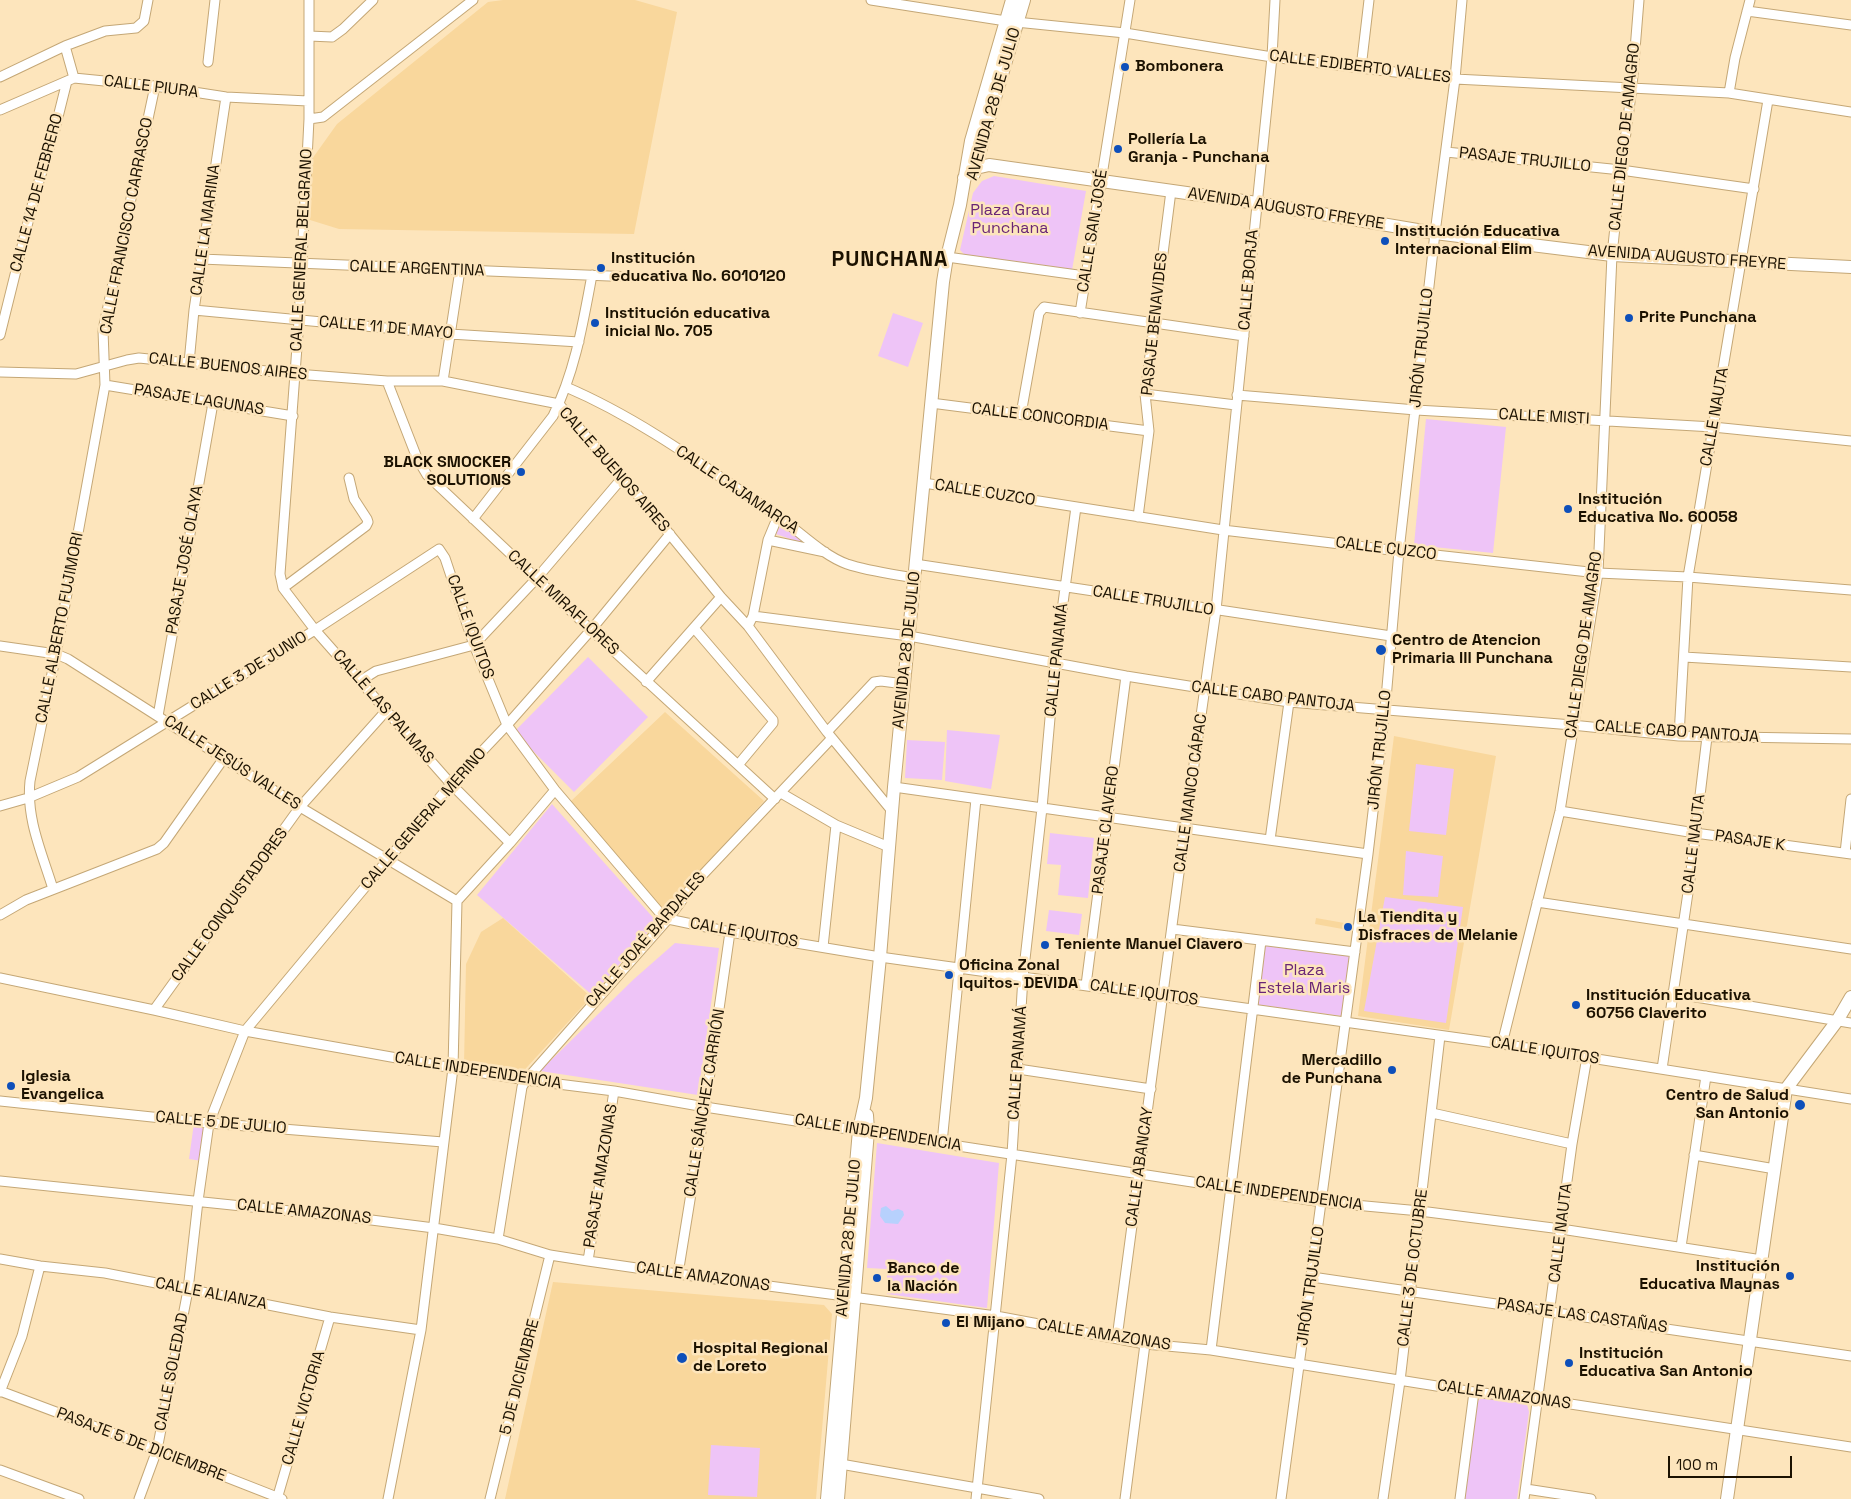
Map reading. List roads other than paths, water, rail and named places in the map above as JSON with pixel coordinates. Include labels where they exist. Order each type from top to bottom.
[{"type":"main road","name":"AVENIDA 28 DE JULIO","points":[[960,205],[969,192],[976,168],[1012,21],[1012,0]]},
{"type":"main road","name":"AVENIDA 28 DE JULIO","points":[[827,1499],[835,1463],[894,787],[947,257],[960,205],[971,141],[1012,21],[1024,0]]},
{"type":"main road","name":"AVENIDA AUGUSTO FREYRE","points":[[976,168],[988,165],[1102,180],[1257,203],[1435,233],[1612,255],[1851,267]]},
{"type":"main road","points":[[964,178],[976,168]]},
{"type":"main road","points":[[1727,1499],[1786,1089],[1837,1021],[1851,997]]},
{"type":"main road","name":"AVENIDA 28 DE JULIO","points":[[835,1463],[838,1499]]},
{"type":"street","points":[[0,77],[64,46],[105,31],[136,28],[144,21],[148,0]]},
{"type":"street","points":[[208,62],[215,0]]},
{"type":"street","name":"CALLE GENERAL BELGRANO","points":[[283,588],[280,574],[296,374],[308,120],[309,0]]},
{"type":"street","points":[[309,36],[332,37],[373,0]]},
{"type":"street","points":[[308,120],[323,118],[473,0]]},
{"type":"street","name":"CALLE EDIBERTO VALLES","points":[[871,0],[938,5],[1012,21],[1124,32],[1272,57],[1455,79],[1729,93],[1851,112]]},
{"type":"street","name":"CALLE SAN JOSÉ","points":[[1080,313],[1130,0]]},
{"type":"street","name":"CALLE BORJA","points":[[1223,530],[1272,57],[1276,0]]},
{"type":"street","points":[[1361,68],[1369,0]]},
{"type":"street","name":"JIRÓN TRUJILLO","points":[[1280,1499],[1312,1278],[1368,854],[1435,233],[1455,79],[1462,0]]},
{"type":"street","name":"CALLE DIEGO DE AMAGRO","points":[[1502,1044],[1560,811],[1572,725],[1598,573],[1612,255],[1632,87],[1639,0]]},
{"type":"street","points":[[1729,93],[1735,58],[1750,0]]},
{"type":"street","points":[[1747,11],[1851,25]]},
{"type":"street","points":[[64,46],[70,79]]},
{"type":"street","name":"CALLE PIURA","points":[[0,110],[70,79],[155,86],[226,97],[308,101]]},
{"type":"street","name":"CALLE 14 DE FEBRERO","points":[[0,335],[35,194],[70,79]]},
{"type":"street","name":"CALLE FRANCISCO CARRASCO","points":[[104,365],[103,330],[155,86]]},
{"type":"street","name":"CALLE LA MARINA","points":[[189,363],[201,259],[226,97]]},
{"type":"street","name":"CALLE NAUTA","points":[[1680,736],[1688,577],[1768,100]]},
{"type":"street","name":"PASAJE TRUJILLO","points":[[1446,152],[1621,170],[1754,189]]},
{"type":"street","name":"PASAJE BENAVIDES","points":[[1138,516],[1149,431],[1146,394],[1171,191]]},
{"type":"street","points":[[947,257],[1086,276]]},
{"type":"street","name":"CALLE ARGENTINA","points":[[201,259],[633,276]]},
{"type":"street","points":[[442,381],[460,270]]},
{"type":"street","points":[[472,519],[553,416],[559,404],[579,342],[592,275]]},
{"type":"street","points":[[1021,414],[1038,313],[1044,307],[1244,336]]},
{"type":"street","name":"CALLE 11 DE MAYO","points":[[194,310],[450,334],[579,342]]},
{"type":"street","name":"CALLE BUENOS AIRES","points":[[0,372],[76,374],[104,365],[140,358],[387,381],[442,381],[559,404],[623,477],[721,597],[748,626],[830,735],[892,810]]},
{"type":"street","name":"CALLE ALBERTO FUJIMORI","points":[[53,889],[31,820],[28,798],[105,385],[104,365]]},
{"type":"street","name":"CALLE MIRAFLORES","points":[[387,381],[417,458],[426,475],[646,682],[738,765],[778,796],[836,825],[889,848]]},
{"type":"street","name":"PASAJE LAGUNAS","points":[[105,385],[293,416]]},
{"type":"street","name":"CALLE CAJAMARCA","points":[[566,387],[592,397],[644,426],[778,516],[828,553],[847,564],[914,578]]},
{"type":"street","points":[[1146,394],[1236,405]]},
{"type":"street","name":"CALLE MISTI","points":[[1237,395],[1416,410],[1713,427],[1851,441]]},
{"type":"street","name":"PASAJE JOSÉ OLAYA","points":[[158,716],[214,403]]},
{"type":"street","name":"CALLE CONCORDIA","points":[[931,403],[1149,431]]},
{"type":"street","points":[[360,682],[376,671],[474,645],[537,578],[623,477]]},
{"type":"street","points":[[283,588],[366,526],[366,519],[354,499],[349,478]]},
{"type":"street","name":"CALLE CUZCO","points":[[924,483],[1223,530],[1400,551],[1598,573],[1688,577],[1851,590]]},
{"type":"street","name":"CALLE PANAMÁ","points":[[976,1499],[1012,1154],[1023,977],[1042,808],[1055,662],[1076,508]]},
{"type":"street","points":[[748,626],[753,616],[768,540],[778,516]]},
{"type":"street","name":"CALLE MANCO CÁPAC","points":[[1164,996],[1185,828],[1206,690],[1223,530]]},
{"type":"street","name":"CALLE GENERAL MERINO","points":[[209,1122],[245,1031],[450,784],[507,725],[591,630],[670,534]]},
{"type":"street","points":[[768,540],[828,553]]},
{"type":"street","name":"CALLE 3 DE JUNIO","points":[[0,806],[28,798],[78,777],[315,630],[439,549]]},
{"type":"street","name":"CALLE IQUITOS","points":[[439,549],[445,558],[474,645],[507,725],[555,790],[660,913],[668,919],[730,932],[880,957],[1502,1044],[1851,1099]]},
{"type":"street","name":"CALLE TRUJILLO","points":[[916,564],[1391,636]]},
{"type":"street","name":"CALLE LAS PALMAS","points":[[283,588],[315,630],[450,784],[510,843]]},
{"type":"street","points":[[646,682],[721,597]]},
{"type":"street","name":"CALLE CABO PANTOJA","points":[[753,616],[909,636],[1206,690],[1289,702],[1572,725],[1680,736],[1851,739]]},
{"type":"street","points":[[694,628],[773,720],[738,765]]},
{"type":"street","name":"CALLE JESÚS VALLES","points":[[0,646],[56,654],[68,659],[300,807],[457,901]]},
{"type":"street","points":[[1684,657],[1851,667]]},
{"type":"street","name":"PASAJE CLAVERO","points":[[1086,985],[1126,676]]},
{"type":"street","name":"CALLE JOAÉ BARDALES","points":[[526,1080],[668,919],[694,884],[778,796],[874,682],[904,684]]},
{"type":"street","points":[[1270,840],[1289,702]]},
{"type":"street","name":"CALLE CONQUISTADORES","points":[[154,1010],[300,807],[386,711]]},
{"type":"street","name":"CALLE NAUTA","points":[[1662,1069],[1684,923],[1707,737]]},
{"type":"street","points":[[0,915],[26,900],[157,849],[164,843],[224,758]]},
{"type":"street","points":[[894,787],[1368,854]]},
{"type":"street","points":[[388,1499],[421,1330],[453,1068],[457,901],[555,790]]},
{"type":"street","points":[[942,1143],[976,799]]},
{"type":"street","points":[[1848,854],[1851,799]]},
{"type":"street","name":"PASAJE K","points":[[1560,811],[1695,833],[1848,854]]},
{"type":"street","points":[[823,947],[836,825]]},
{"type":"street","points":[[1537,902],[1851,949]]},
{"type":"street","points":[[1172,929],[1355,952]]},
{"type":"street","name":"CALLE SÁNCHEZ CARRIÓN","points":[[678,1274],[705,1107],[730,932]]},
{"type":"street","points":[[1211,1350],[1261,941]]},
{"type":"street","name":"CALLE INDEPENDENCIA","points":[[0,978],[245,1031],[526,1080],[614,1091],[705,1107],[1322,1202],[1420,1211],[1562,1229],[1762,1260]]},
{"type":"street","points":[[1672,993],[1851,1023]]},
{"type":"street","name":"CALLE ABANCAY","points":[[1117,1338],[1164,996]]},
{"type":"street","name":"CALLE 3 DE OCTUBRE","points":[[1383,1499],[1400,1381],[1440,1036]]},
{"type":"street","name":"CALLE NAUTA","points":[[1524,1499],[1572,1144],[1587,1057]]},
{"type":"street","points":[[1018,1070],[1151,1089]]},
{"type":"street","points":[[1681,1247],[1706,1076]]},
{"type":"street","points":[[498,1239],[522,1088],[526,1080]]},
{"type":"street","name":"PASAJE AMAZONAS","points":[[588,1261],[614,1091]]},
{"type":"street","name":"CALLE 5 DE JULIO","points":[[0,1102],[443,1142]]},
{"type":"street","points":[[1432,1113],[1572,1144]]},
{"type":"street","name":"CALLE SOLEDAD","points":[[139,1499],[157,1450],[188,1290],[209,1122]]},
{"type":"street","points":[[1694,1155],[1775,1169]]},
{"type":"street","name":"CALLE AMAZONAS","points":[[0,1181],[434,1228],[498,1239],[550,1255],[588,1261],[996,1316],[1145,1344],[1211,1350],[1400,1381],[1538,1399],[1851,1447]]},
{"type":"street","name":"5 DE DICIEMBRE","points":[[490,1499],[550,1255]]},
{"type":"street","name":"CALLE ALIANZA","points":[[0,1259],[106,1274],[330,1317],[421,1330]]},
{"type":"street","points":[[0,1391],[22,1336],[40,1266]]},
{"type":"street","name":"PASAJE LAS CASTAÑAS","points":[[1312,1278],[1851,1356]]},
{"type":"street","name":"CALLE VICTORIA","points":[[279,1498],[330,1317]]},
{"type":"street","points":[[1125,1499],[1145,1344]]},
{"type":"street","name":"PASAJE 5 DE DICIEMBRE","points":[[0,1391],[279,1498]]},
{"type":"street","points":[[1460,1499],[1474,1392]]},
{"type":"street","points":[[835,1463],[1039,1499]]},
{"type":"street","points":[[0,1470],[79,1499]]},
{"type":"street","points":[[1526,1489],[1591,1499]]},
{"type":"water","points":[[886,1206],[892,1211],[898,1209],[903,1211],[904,1215],[898,1224],[885,1223],[880,1216],[881,1208]]},
{"type":"place","name":"Bombonera","points":[[1125,67]]},
{"type":"place","name":"Pollería La Granja - Punchana","points":[[1118,149]]},
{"type":"place","name":"Institución Educativa Internacional Elim","points":[[1385,241]]},
{"type":"place","name":"Institución educativa No. 6010120","points":[[601,268]]},
{"type":"place","name":"Prite Punchana","points":[[1629,318]]},
{"type":"place","name":"Institución educativa inicial No. 705","points":[[595,323]]},
{"type":"place","name":"BLACK SMOCKER SOLUTIONS","points":[[521,472]]},
{"type":"place","name":"Institución Educativa No. 60058","points":[[1568,509]]},
{"type":"place","name":"Centro de Atencion Primaria III Punchana","points":[[1381,650]]},
{"type":"place","name":"La Tiendita y Disfraces de Melanie","points":[[1348,927]]},
{"type":"place","name":"Teniente Manuel Clavero","points":[[1045,945]]},
{"type":"place","name":"Oficina Zonal Iquitos- DEVIDA","points":[[949,975]]},
{"type":"place","name":"Institución Educativa 60756 Claverito","points":[[1576,1005]]},
{"type":"place","name":"Mercadillo de Punchana","points":[[1392,1070]]},
{"type":"place","name":"Iglesia Evangelica","points":[[11,1086]]},
{"type":"place","name":"Centro de Salud San Antonio","points":[[1800,1105]]},
{"type":"place","name":"Institución Educativa Maynas","points":[[1790,1276]]},
{"type":"place","name":"Banco de la Nación","points":[[877,1278]]},
{"type":"place","name":"El Mijano","points":[[946,1323]]},
{"type":"place","name":"Hospital Regional de Loreto","points":[[682,1358]]},
{"type":"place","name":"Institución Educativa San Antonio","points":[[1569,1363]]},
{"type":"district","name":"PUNCHANA","points":[[890,260]]},
{"type":"park label","name":"Plaza Grau Punchana","points":[[1010,220]]},
{"type":"park label","name":"Plaza Estela Maris","points":[[1304,980]]}]
